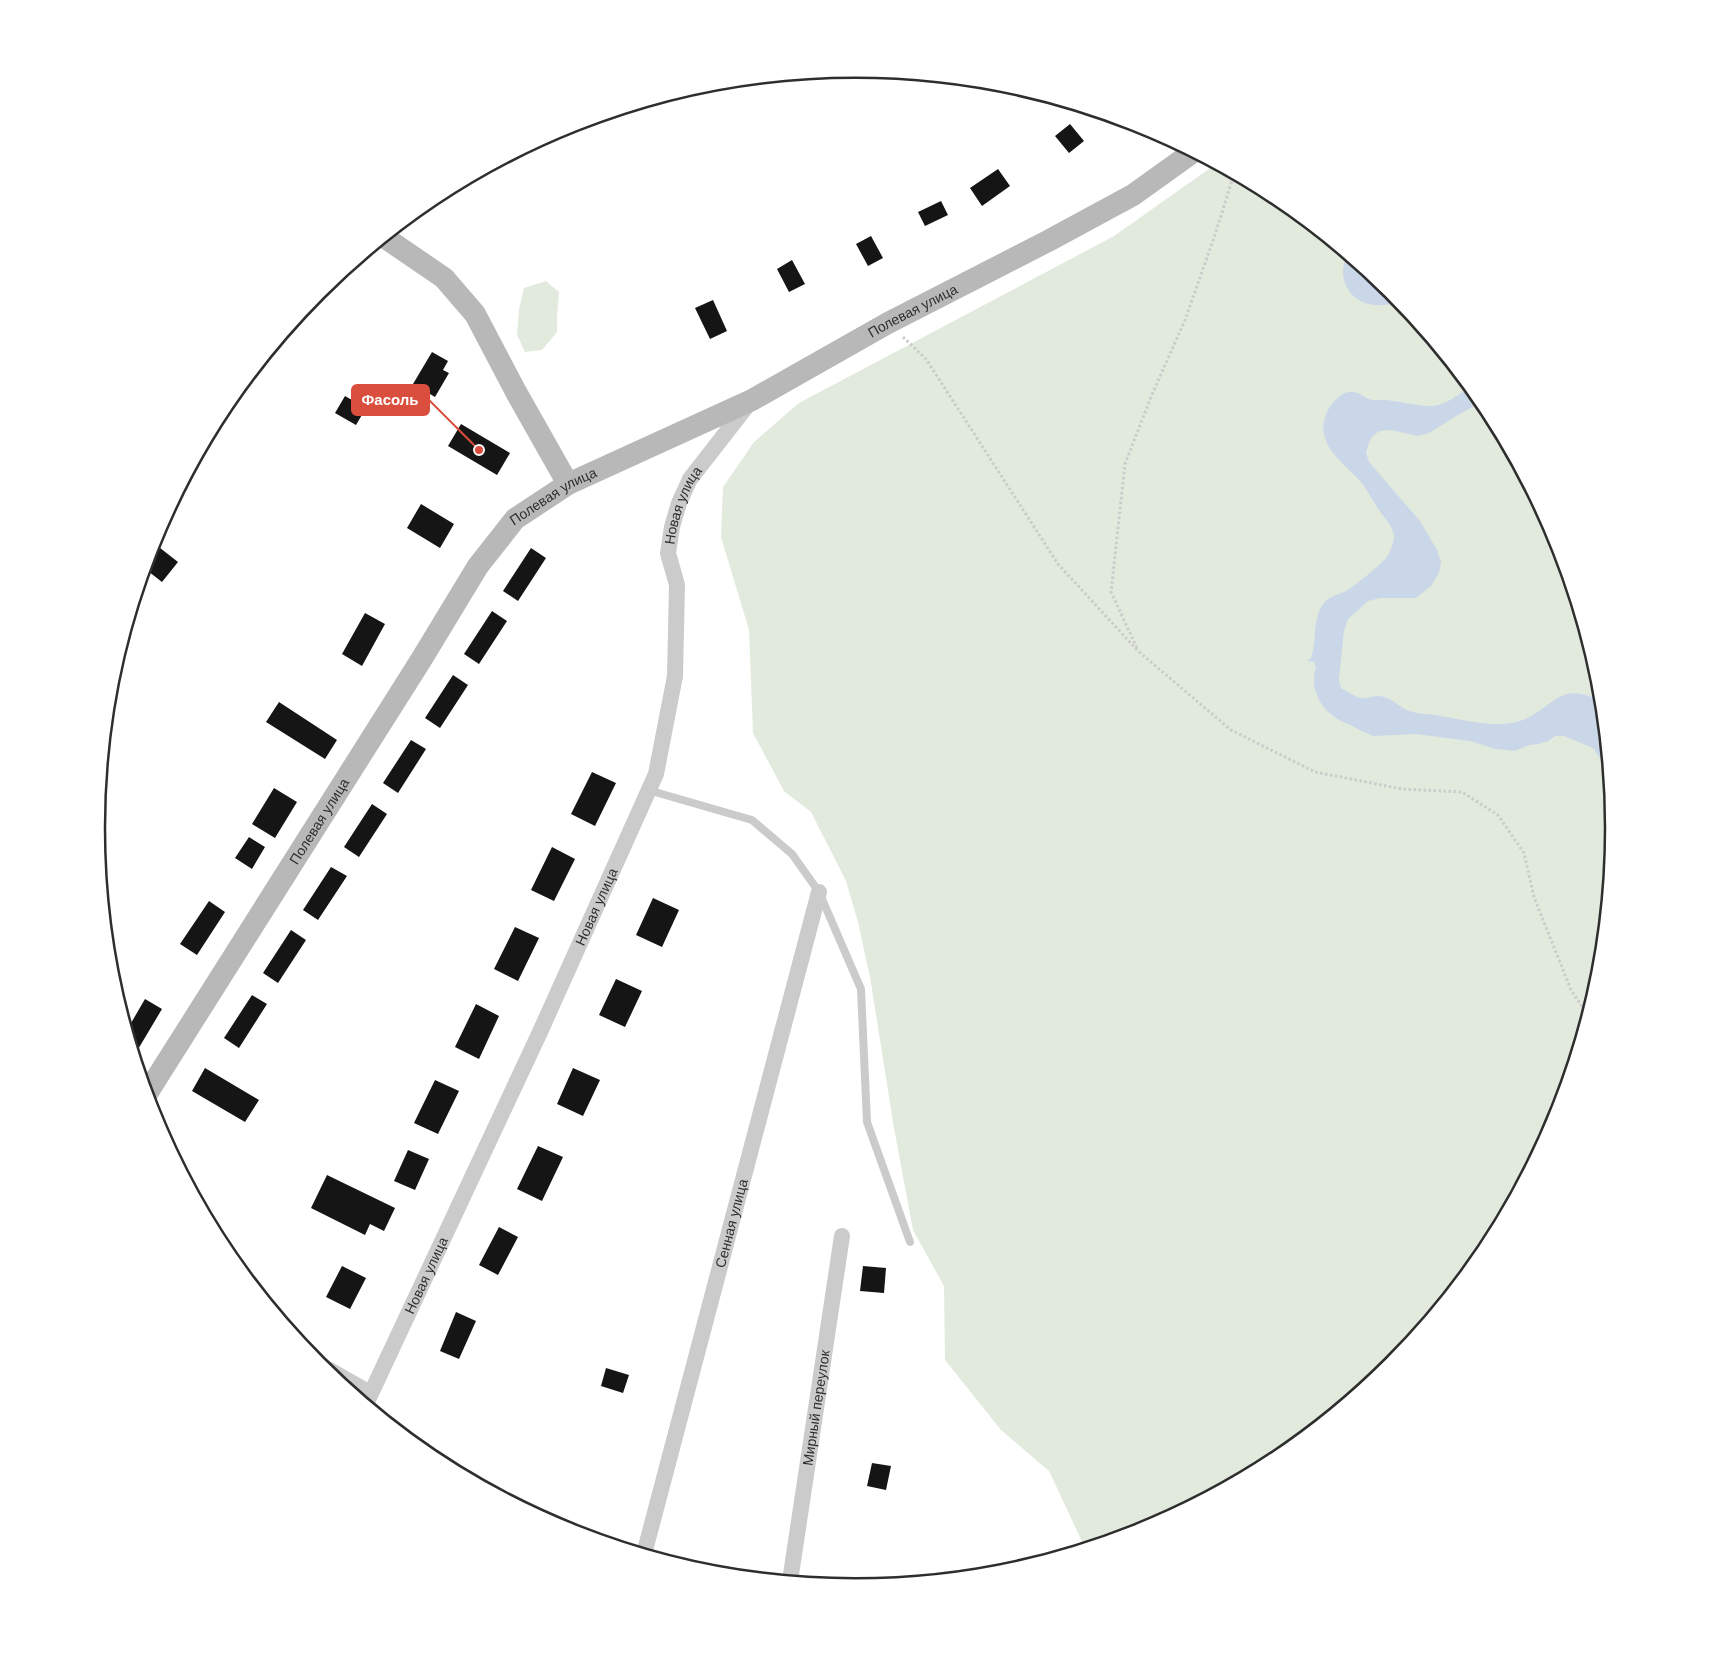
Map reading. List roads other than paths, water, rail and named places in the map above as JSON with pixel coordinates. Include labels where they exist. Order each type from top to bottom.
[{"type":"street","name":"Полевая улица","points":[[151,1087],[421,660],[478,566],[514,519],[568,484],[752,400],[888,323],[1048,241],[1133,195],[1188,156]]},
{"type":"street","points":[[389,240],[444,278],[475,314],[568,484]]},
{"type":"street","name":"Новая улица","points":[[368,1399],[540,1032],[656,774],[675,676],[677,585],[668,553],[672,527],[679,503],[690,479],[752,400]]},
{"type":"street","name":"Сенная улица","points":[[645,1548],[819,892]]},
{"type":"street","name":"Мирный переулок","points":[[791,1575],[842,1236]]},
{"type":"lane","points":[[648,790],[752,820],[792,854],[819,892],[861,989],[867,1122],[910,1242]]},
{"type":"water","points":[[1346,260],[1350,264],[1392,304],[1373,305],[1355,297],[1346,285],[1344,278]]},
{"type":"water","points":[[1464,391],[1475,406],[1429,433],[1418,436],[1391,430],[1379,431],[1371,438],[1366,453],[1369,462],[1420,521],[1437,550],[1441,562],[1439,573],[1431,586],[1416,598],[1380,598],[1368,601],[1348,619],[1344,631],[1339,680],[1341,688],[1361,698],[1381,696],[1404,708],[1421,714],[1496,724],[1506,724],[1528,718],[1564,695],[1574,693],[1587,695],[1594,698],[1602,761],[1593,748],[1564,736],[1555,736],[1548,741],[1529,745],[1515,751],[1496,749],[1470,741],[1416,734],[1373,736],[1337,719],[1326,710],[1319,700],[1314,686],[1316,667],[1314,662],[1307,661],[1311,658],[1313,651],[1319,611],[1328,599],[1350,589],[1387,557],[1391,550],[1394,536],[1389,524],[1364,486],[1330,449],[1324,432],[1327,412],[1337,398],[1350,392],[1373,400],[1423,406],[1439,405]]},
{"type":"place","name":"Фасоль","points":[[479,450]]}]
